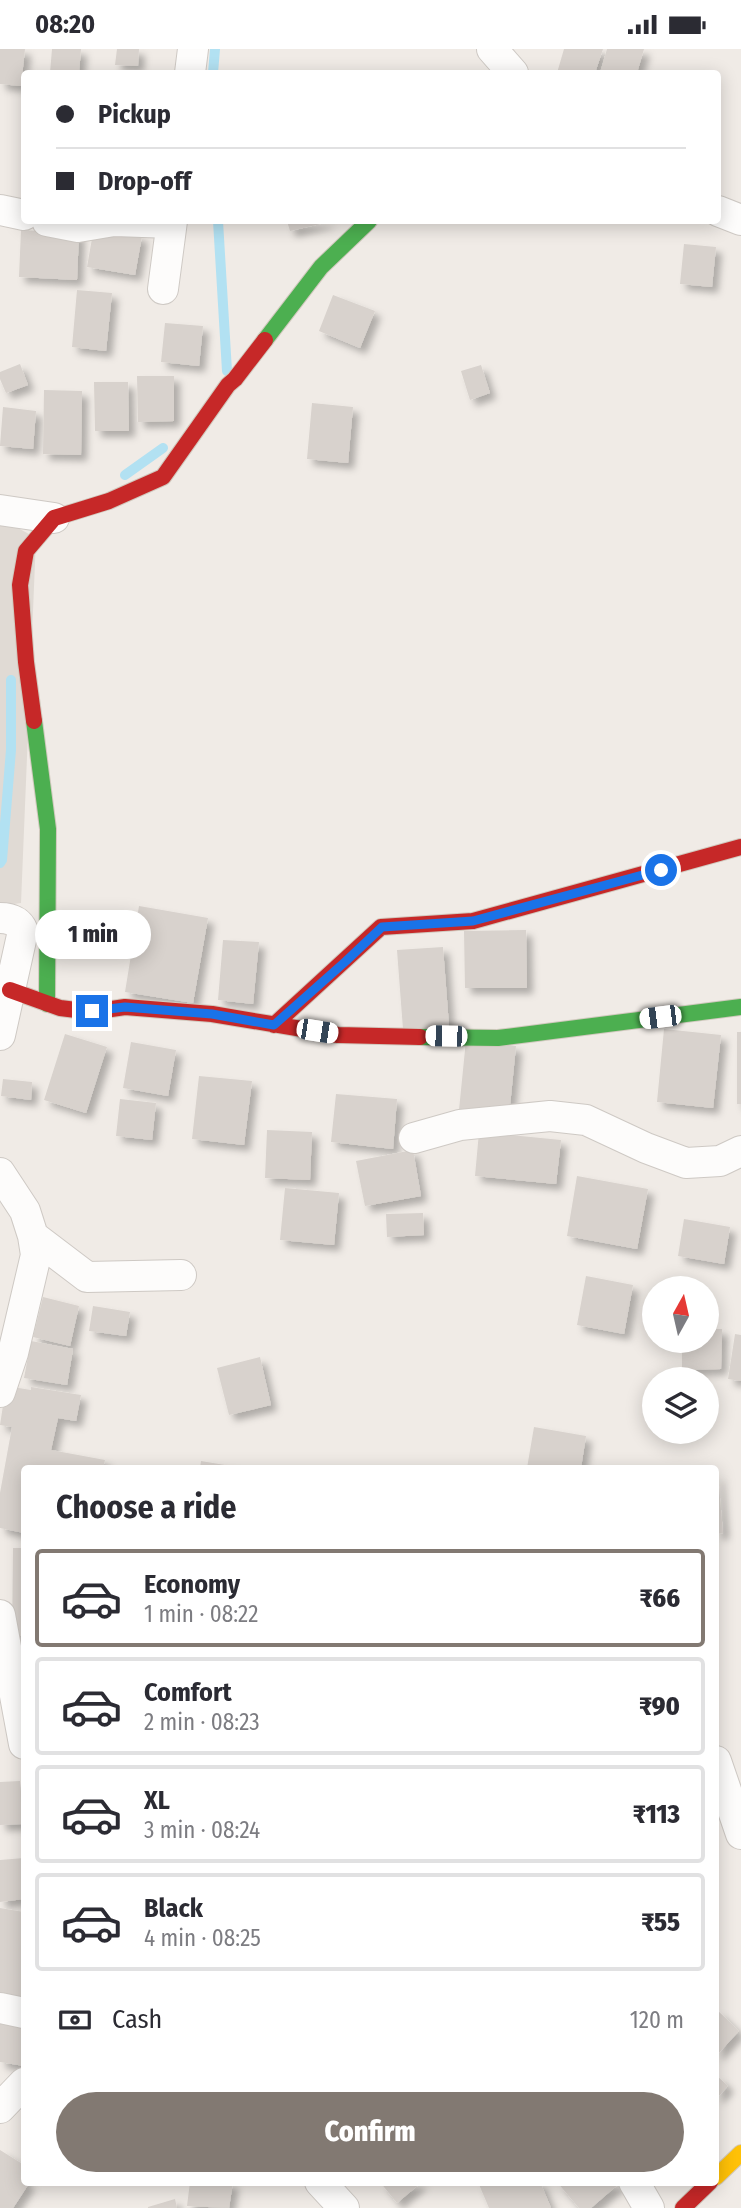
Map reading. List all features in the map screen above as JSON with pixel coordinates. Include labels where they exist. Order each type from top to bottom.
[{"type":"street","points":[[190,70],[192,49]]},
{"type":"street","points":[[492,49],[510,70]]},
{"type":"street","points":[[0,210],[21,214]]},
{"type":"street","points":[[721,212],[741,220]]},
{"type":"street","points":[[62,224],[78,227],[96,224]]},
{"type":"street","points":[[163,289],[172,224]]},
{"type":"street","points":[[0,510],[54,519],[109,501],[163,477],[228,385],[321,267],[366,224]]},
{"type":"street","points":[[47,1003],[48,829],[26,662],[20,585],[26,551],[54,519]]},
{"type":"street","points":[[274,1025],[382,927],[473,921],[741,846]]},
{"type":"street","points":[[0,918],[10,918],[21,926],[23,931],[0,1035]]},
{"type":"street","points":[[10,990],[60,1008],[92,1011],[125,1007],[212,1014],[338,1035],[498,1038],[741,1007]]},
{"type":"street","points":[[414,1138],[460,1125],[550,1116],[586,1120],[685,1163],[720,1161],[741,1151]]},
{"type":"street","points":[[0,1173],[25,1211],[36,1255],[13,1353],[0,1392]]},
{"type":"street","points":[[33,1236],[86,1277],[181,1275]]},
{"type":"street","points":[[0,1615],[21,1730]]},
{"type":"street","points":[[719,1770],[741,1834]]},
{"type":"street","points":[[0,2008],[21,2012]]},
{"type":"street","points":[[0,2108],[21,2086]]},
{"type":"street","points":[[719,2174],[741,2153]]},
{"type":"street","points":[[324,2186],[344,2208]]},
{"type":"street","points":[[636,2186],[649,2208]]},
{"type":"street","points":[[683,2208],[706,2186]]},
{"type":"shaded area","points":[[0,518],[36,538],[21,903],[0,906]]},
{"type":"building","points":[[0,49],[25,49],[21,86],[0,84]]},
{"type":"building","points":[[52,49],[81,49],[79,70],[50,70]]},
{"type":"building","points":[[117,49],[139,49],[138,66],[115,65]]},
{"type":"building","points":[[564,49],[603,49],[596,70],[558,70]]},
{"type":"building","points":[[607,49],[644,49],[638,70],[601,70]]},
{"type":"building","points":[[288,224],[320,224],[290,231]]},
{"type":"building","points":[[94,227],[142,236],[135,275],[87,267]]},
{"type":"building","points":[[21,230],[79,233],[77,280],[19,277]]},
{"type":"building","points":[[684,244],[716,247],[712,287],[680,284]]},
{"type":"building","points":[[77,290],[112,293],[106,351],[72,347]]},
{"type":"building","points":[[333,295],[375,311],[360,348],[319,331]]},
{"type":"building","points":[[165,323],[203,326],[199,366],[161,362]]},
{"type":"building","points":[[20,364],[28,385],[6,393],[0,372]]},
{"type":"building","points":[[481,365],[490,393],[470,400],[461,371]]},
{"type":"building","points":[[137,376],[174,376],[174,421],[138,422]]},
{"type":"building","points":[[94,382],[128,382],[129,431],[95,431]]},
{"type":"building","points":[[44,390],[82,391],[81,455],[43,454]]},
{"type":"building","points":[[312,403],[353,407],[348,463],[307,459]]},
{"type":"building","points":[[3,407],[36,411],[33,449],[0,446]]},
{"type":"building","points":[[139,906],[208,918],[193,1003],[125,992]]},
{"type":"building","points":[[526,930],[527,988],[465,988],[464,931]]},
{"type":"building","points":[[223,940],[259,942],[253,1004],[218,1000]]},
{"type":"building","points":[[443,947],[449,1026],[403,1029],[397,950]]},
{"type":"building","points":[[664,1029],[721,1035],[713,1108],[657,1102]]},
{"type":"building","points":[[737,1032],[741,1032],[741,1104],[737,1104]]},
{"type":"building","points":[[65,1034],[107,1047],[86,1113],[44,1100]]},
{"type":"building","points":[[466,1040],[516,1046],[509,1116],[459,1110]]},
{"type":"building","points":[[131,1042],[176,1050],[168,1096],[123,1088]]},
{"type":"building","points":[[199,1076],[252,1081],[244,1145],[192,1139]]},
{"type":"building","points":[[3,1079],[32,1082],[31,1100],[1,1096]]},
{"type":"building","points":[[336,1094],[397,1099],[393,1149],[331,1142]]},
{"type":"building","points":[[120,1099],[156,1103],[152,1140],[116,1136]]},
{"type":"building","points":[[267,1130],[312,1132],[310,1180],[265,1178]]},
{"type":"building","points":[[479,1132],[561,1140],[556,1184],[475,1176]]},
{"type":"building","points":[[413,1150],[421,1196],[365,1206],[356,1161]]},
{"type":"building","points":[[577,1176],[648,1189],[637,1249],[567,1236]]},
{"type":"building","points":[[285,1188],[339,1193],[334,1245],[280,1240]]},
{"type":"building","points":[[423,1213],[424,1235],[387,1237],[386,1214]]},
{"type":"building","points":[[684,1219],[730,1227],[724,1264],[678,1256]]},
{"type":"building","points":[[586,1276],[633,1285],[624,1334],[577,1325]]},
{"type":"building","points":[[43,1297],[79,1306],[70,1346],[33,1337]]},
{"type":"building","points":[[93,1306],[130,1312],[126,1336],[89,1331]]},
{"type":"building","points":[[719,1329],[722,1329],[721,1369],[682,1367],[682,1353],[719,1353]]},
{"type":"building","points":[[735,1334],[741,1335],[741,1381],[728,1379]]},
{"type":"building","points":[[31,1341],[73,1349],[67,1385],[24,1378]]},
{"type":"building","points":[[260,1357],[271,1405],[229,1415],[217,1368]]},
{"type":"building","points":[[6,1386],[81,1395],[76,1421],[58,1418],[51,1450],[105,1460],[104,1465],[21,1465],[21,1532],[0,1528],[0,1493],[12,1427],[0,1425]]},
{"type":"building","points":[[534,1427],[586,1436],[581,1465],[528,1465]]},
{"type":"building","points":[[201,1461],[225,1465],[200,1465]]},
{"type":"building","points":[[719,1487],[723,1533],[719,1534]]},
{"type":"building","points":[[13,1548],[21,1548],[21,1636],[12,1636]]},
{"type":"building","points":[[20,1781],[21,1824],[0,1825],[0,1782]]},
{"type":"building","points":[[21,1858],[21,1899],[0,1902],[0,1860]]},
{"type":"building","points":[[0,1908],[21,1912],[21,2000],[0,1996]]},
{"type":"building","points":[[719,2012],[739,2031],[719,2053]]},
{"type":"building","points":[[0,2017],[21,2020],[21,2066],[0,2062]]},
{"type":"building","points":[[719,2078],[728,2086],[719,2096]]},
{"type":"building","points":[[0,2150],[21,2163],[21,2186],[27,2186],[13,2208],[0,2208]]},
{"type":"building","points":[[190,2186],[232,2186],[229,2208],[187,2206]]},
{"type":"building","points":[[383,2186],[417,2186],[397,2203]]},
{"type":"building","points":[[480,2186],[542,2186],[551,2208],[489,2208]]},
{"type":"building","points":[[560,2186],[616,2186],[591,2208],[579,2208]]},
{"type":"building","points":[[175,2199],[177,2208],[148,2208],[148,2207]]},
{"type":"waterway","points":[[213,70],[215,49]]},
{"type":"waterway","points":[[218,224],[227,371]]},
{"type":"waterway","points":[[125,475],[163,448]]},
{"type":"waterway","points":[[0,863],[11,750],[11,680]]},
{"type":"traffic: fast","points":[[265,340],[321,267],[366,224]]},
{"type":"traffic: fast","points":[[34,721],[48,829],[47,1004]]},
{"type":"traffic: fast","points":[[420,1037],[498,1038],[741,1007]]},
{"type":"traffic: slow","points":[[719,2174],[741,2153]]},
{"type":"traffic: jam","points":[[34,721],[20,585],[26,551],[54,518],[109,501],[163,477],[228,385],[265,340]]},
{"type":"traffic: jam","points":[[274,1025],[381,927],[473,921],[741,847]]},
{"type":"traffic: jam","points":[[10,990],[60,1008],[92,1012],[125,1007],[212,1014],[338,1035],[420,1037]]},
{"type":"traffic: jam","points":[[683,2208],[706,2186]]},
{"type":"route","points":[[92,1011],[125,1007],[212,1014],[274,1025],[382,927],[473,921],[661,870]]}]
